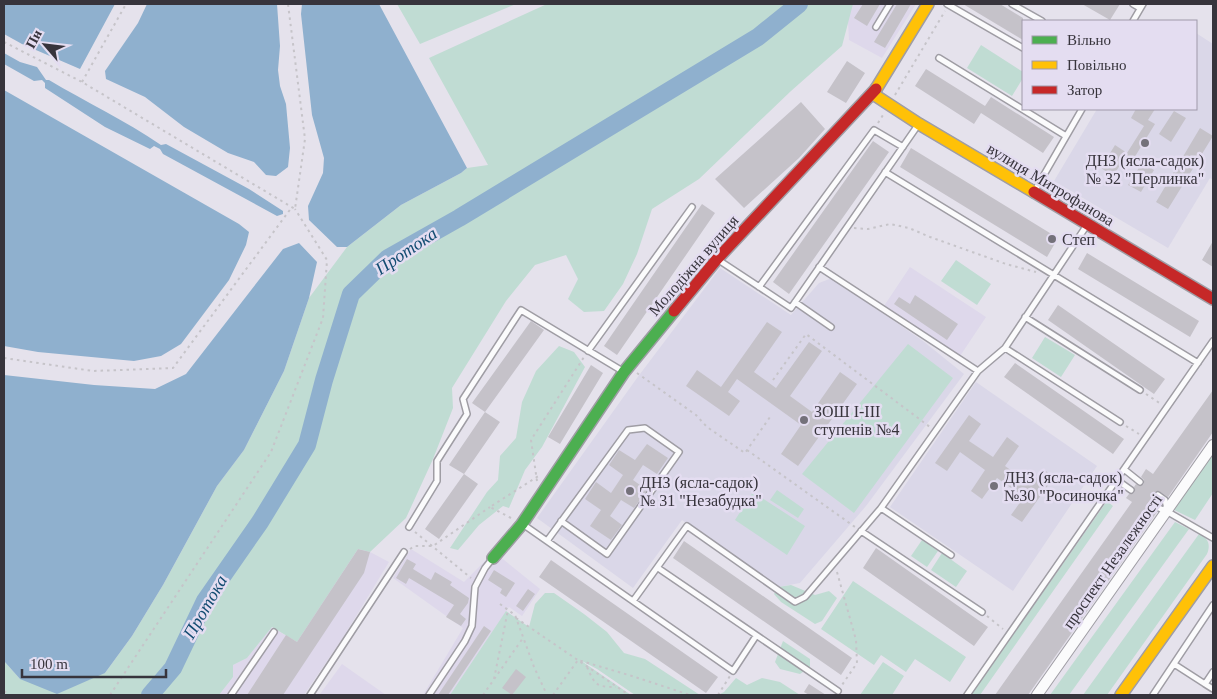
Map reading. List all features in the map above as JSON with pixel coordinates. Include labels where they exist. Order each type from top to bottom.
[{"type":"street","name":"Молодіжна вулиця","points":[[494,558],[522,524],[626,370],[717,259],[872,94],[928,4]]},
{"type":"street","name":"вулиця Митрофанова","points":[[872,94],[918,124],[1213,299]]},
{"type":"street","name":"проспект Незалежності","points":[[1037,695],[1168,512],[1213,445]]},
{"type":"street","points":[[1121,695],[1213,566]]},
{"type":"lane","points":[[876,27],[890,4]]},
{"type":"lane","points":[[948,4],[1022,47]]},
{"type":"lane","points":[[1012,4],[1040,20]]},
{"type":"lane","points":[[1133,4],[1142,6],[1134,20]]},
{"type":"lane","points":[[939,58],[1022,109]]},
{"type":"lane","points":[[1024,110],[1066,136]]},
{"type":"lane","points":[[1033,192],[1081,110]]},
{"type":"lane","points":[[717,259],[791,308],[918,124]]},
{"type":"lane","points":[[759,287],[874,130],[903,147]]},
{"type":"lane","points":[[885,172],[1198,363]]},
{"type":"lane","points":[[588,351],[692,207]]},
{"type":"lane","points":[[633,601],[687,526],[795,602],[805,597],[881,508],[978,371],[1006,348],[1087,224]]},
{"type":"lane","points":[[819,267],[978,371]]},
{"type":"lane","points":[[795,302],[831,327]]},
{"type":"lane","points":[[409,527],[437,481],[437,462],[467,414],[463,399],[521,310],[588,351],[626,370]]},
{"type":"lane","points":[[1025,318],[1140,390]]},
{"type":"lane","points":[[967,695],[1213,341]]},
{"type":"lane","points":[[1006,348],[1120,422]]},
{"type":"lane","points":[[547,541],[628,430],[645,428],[679,452],[607,554],[562,521]]},
{"type":"lane","points":[[1125,470],[1140,482]]},
{"type":"lane","points":[[1117,480],[1131,490]]},
{"type":"lane","points":[[1158,495],[1164,500],[1168,512]]},
{"type":"lane","points":[[1152,504],[1213,538]]},
{"type":"lane","points":[[881,508],[951,555]]},
{"type":"lane","points":[[522,524],[734,671],[756,636]]},
{"type":"lane","points":[[861,531],[982,612]]},
{"type":"lane","points":[[310,695],[404,552]]},
{"type":"lane","points":[[429,695],[465,641],[472,626],[475,587],[485,568],[494,558]]},
{"type":"lane","points":[[658,568],[838,692]]},
{"type":"lane","points":[[1153,695],[1213,605]]},
{"type":"lane","points":[[231,695],[274,632]]},
{"type":"lane","points":[[1174,664],[1213,689]]},
{"type":"lane","points":[[1204,684],[1213,672]]},
{"type":"path","points":[[82,82],[126,4]]},
{"type":"path","points":[[4,358],[93,371],[173,368],[293,208],[305,139],[288,4]]},
{"type":"path","points":[[874,130],[948,4]]},
{"type":"path","points":[[4,42],[82,82],[293,208],[327,260],[323,318],[271,452],[110,695]]},
{"type":"path","points":[[847,227],[868,229],[890,224],[909,228],[1006,264],[1032,272],[1053,274]]},
{"type":"path","points":[[773,380],[806,334],[936,431]]},
{"type":"path","points":[[539,498],[531,440],[588,351]]},
{"type":"path","points":[[626,370],[696,415],[706,427],[744,453],[770,417]]},
{"type":"path","points":[[1140,390],[1167,408]]},
{"type":"path","points":[[1120,422],[1146,439]]},
{"type":"path","points":[[747,450],[861,531]]},
{"type":"path","points":[[404,552],[415,546],[433,546],[543,473]]},
{"type":"path","points":[[490,507],[522,524]]},
{"type":"path","points":[[409,527],[470,576],[475,587]]},
{"type":"path","points":[[835,562],[856,640],[857,663],[838,692]]},
{"type":"path","points":[[500,604],[516,618],[628,695]]},
{"type":"path","points":[[494,679],[508,610]]},
{"type":"path","points":[[982,612],[1010,634]]},
{"type":"path","points":[[516,618],[547,695]]},
{"type":"path","points":[[483,695],[523,638]]},
{"type":"path","points":[[553,695],[578,660]]},
{"type":"path","points":[[578,660],[690,695]]},
{"type":"path","points":[[587,667],[595,683],[599,686],[616,687]]},
{"type":"path","points":[[718,695],[734,671]]},
{"type":"path","points":[[4,691],[10,695]]},
{"type":"shaded area","points":[[847,4],[916,4],[882,58],[849,40]]},
{"type":"shaded area","name":"ДНЗ (ясла-садок) № 32 \"Перлинка\"","points":[[1197,34],[1213,44],[1213,180],[1210,178],[1168,248],[1054,181],[1096,110],[1197,110]]},
{"type":"shaded area","points":[[910,267],[986,317],[960,356],[884,306]]},
{"type":"shaded area","name":"ЗОШ І-ІІІ ступенів №4","points":[[720,268],[791,315],[819,283],[832,278],[923,341],[964,374],[866,506],[800,583],[778,587],[682,520],[633,588],[537,518],[637,378]]},
{"type":"shaded area","name":"ДНЗ (ясла-садок) №30 \"Росиночка\"","points":[[976,382],[1097,466],[1013,591],[890,507]]},
{"type":"shaded area","points":[[358,549],[370,552],[389,562],[344,636],[304,695],[219,695],[233,677],[233,665],[247,658],[272,627],[296,642]]},
{"type":"shaded area","points":[[411,549],[464,582],[494,552],[540,589],[522,616],[509,607],[450,695],[423,695],[463,628],[393,578]]},
{"type":"shaded area","points":[[342,664],[386,695],[320,694]]},
{"type":"green space","points":[[397,4],[516,4],[420,44]]},
{"type":"green space","points":[[547,4],[853,4],[842,46],[791,91],[699,179],[652,209],[637,254],[623,284],[604,311],[584,312],[568,299],[578,279],[566,255],[535,265],[506,301],[452,388],[453,408],[433,459],[406,518],[370,552],[358,549],[297,642],[272,627],[247,658],[233,665],[233,677],[219,695],[4,695],[4,661],[20,679],[105,673],[132,636],[163,585],[217,486],[244,450],[284,371],[309,298],[347,247],[401,205],[467,168],[488,165],[429,58]]},
{"type":"green space","points":[[981,45],[1022,71],[1022,80],[1012,96],[967,68]]},
{"type":"green space","points":[[956,260],[991,284],[977,305],[941,281]]},
{"type":"green space","points":[[1045,337],[1075,355],[1061,377],[1032,358]]},
{"type":"green space","points":[[908,344],[953,378],[854,513],[802,474]]},
{"type":"green space","points":[[559,346],[574,352],[585,367],[542,447],[525,470],[509,508],[503,506],[479,525],[458,550],[450,548],[487,492],[498,480],[500,456],[516,438],[522,402],[536,371]]},
{"type":"green space","points":[[1213,445],[1213,493],[1195,520],[1170,508]]},
{"type":"green space","points":[[777,490],[804,509],[798,518],[770,500]]},
{"type":"green space","points":[[753,492],[805,526],[787,555],[735,520]]},
{"type":"green space","points":[[1107,501],[1113,506],[980,695],[971,695]]},
{"type":"green space","points":[[1175,522],[1189,529],[1069,695],[1050,695]]},
{"type":"green space","points":[[1199,534],[1205,537],[1208,542],[1207,554],[1107,695],[1083,695]]},
{"type":"green space","points":[[922,540],[938,551],[927,567],[911,556]]},
{"type":"green space","points":[[942,553],[967,571],[956,587],[931,570]]},
{"type":"green space","points":[[853,581],[966,657],[950,682],[915,659],[906,672],[881,655],[874,665],[821,629]]},
{"type":"green space","points":[[791,585],[815,595],[829,591],[837,598],[822,621],[815,624],[781,602],[774,594],[778,587]]},
{"type":"green space","points":[[545,593],[554,593],[584,614],[607,632],[624,653],[645,659],[700,695],[635,695],[597,669],[580,660],[631,695],[450,695],[506,611],[529,627],[535,604]]},
{"type":"green space","points":[[783,641],[810,659],[810,667],[800,674],[780,669],[775,662]]},
{"type":"green space","points":[[883,662],[904,676],[892,695],[860,695]]},
{"type":"green space","points":[[736,678],[747,685],[762,678],[780,682],[800,695],[718,695],[724,692]]},
{"type":"water","points":[[4,4],[115,4],[80,69],[22,44],[4,34]]},
{"type":"water","points":[[147,4],[277,4],[280,46],[278,70],[280,86],[286,104],[290,148],[288,167],[276,176],[266,175],[254,162],[228,153],[184,127],[145,97],[106,79],[105,71],[138,23]]},
{"type":"water","points":[[302,4],[379,4],[467,168],[401,205],[347,247],[337,247],[309,220],[308,206],[323,173],[324,158],[312,115],[301,14]]},
{"type":"water","points":[[4,53],[20,62],[37,67],[46,80],[120,120],[161,145],[166,144],[249,189],[283,211],[283,214],[277,216],[163,154],[160,149],[154,146],[150,149],[105,127],[45,88],[45,83],[42,80],[34,81],[4,64]]},
{"type":"water","points":[[4,90],[239,224],[249,232],[246,245],[229,280],[181,344],[161,356],[134,361],[38,352],[4,346]]},
{"type":"water","points":[[299,243],[317,262],[309,298],[284,371],[244,450],[217,486],[163,585],[132,636],[105,673],[57,694],[20,679],[4,661],[4,375],[94,385],[155,389],[186,374],[283,249]]},
{"type":"building","points":[[863,4],[880,4],[867,26],[854,18]]},
{"type":"building","points":[[897,4],[911,4],[885,48],[874,42]]},
{"type":"building","points":[[963,4],[1000,4],[1023,18],[1022,39]]},
{"type":"building","points":[[1082,4],[1120,4],[1110,20]]},
{"type":"building","points":[[847,61],[865,73],[846,103],[827,92]]},
{"type":"building","points":[[926,69],[985,106],[991,97],[1054,137],[1043,153],[981,113],[974,124],[915,86]]},
{"type":"building","points":[[801,102],[825,129],[799,158],[744,208],[715,179]]},
{"type":"building","points":[[1135,110],[1154,110],[1148,120],[1155,124],[1131,163],[1124,159],[1113,176],[1101,168],[1115,145],[1127,153],[1144,126],[1131,118]]},
{"type":"building","points":[[1174,111],[1186,118],[1171,142],[1159,134]]},
{"type":"building","points":[[1200,128],[1213,136],[1168,209],[1156,202]]},
{"type":"building","points":[[873,141],[889,152],[789,294],[773,282]]},
{"type":"building","points":[[911,148],[1058,238],[1047,257],[900,167]]},
{"type":"building","points":[[1142,163],[1154,170],[1141,192],[1128,185]]},
{"type":"building","points":[[702,204],[715,213],[617,355],[604,346]]},
{"type":"building","points":[[1213,241],[1213,267],[1202,260]]},
{"type":"building","points":[[1087,253],[1199,321],[1190,337],[1078,269]]},
{"type":"building","points":[[915,295],[958,324],[947,340],[894,304],[899,297],[910,304]]},
{"type":"building","points":[[1058,305],[1165,379],[1154,394],[1048,320]]},
{"type":"building","points":[[531,321],[544,330],[485,412],[472,403]]},
{"type":"building","points":[[767,322],[782,332],[754,372],[776,388],[809,342],[822,351],[790,396],[812,412],[840,372],[857,384],[798,466],[781,454],[801,425],[737,379],[728,392],[740,401],[729,416],[686,386],[697,370],[721,387]]},
{"type":"building","points":[[1015,363],[1124,439],[1113,454],[1004,377]]},
{"type":"building","points":[[591,365],[603,373],[560,444],[548,437]]},
{"type":"building","points":[[1213,390],[1213,432],[1168,497],[1159,491],[1154,493],[1156,499],[1149,502],[1148,506],[1157,512],[1028,695],[995,695],[1132,502],[1126,498],[1129,494],[1134,493],[1136,484],[1140,486],[1144,484],[1144,480],[1141,477],[1146,469],[1153,474]]},
{"type":"building","points":[[485,412],[500,422],[464,474],[449,465]]},
{"type":"building","points":[[969,415],[981,424],[969,441],[993,457],[1007,437],[1019,446],[1005,466],[1032,485],[1043,469],[1054,477],[1022,522],[1011,515],[1024,497],[997,478],[982,499],[971,491],[985,470],[960,452],[947,471],[935,463]]},
{"type":"building","points":[[647,444],[668,458],[657,474],[643,465],[633,480],[647,490],[634,508],[621,500],[610,516],[622,525],[611,540],[590,526],[601,510],[585,499],[596,482],[611,493],[623,475],[609,465],[619,450],[635,460]]},
{"type":"building","points":[[464,474],[478,484],[439,539],[425,529]]},
{"type":"building","points":[[684,541],[852,658],[841,675],[673,558]]},
{"type":"building","points":[[876,548],[988,627],[974,646],[863,568]]},
{"type":"building","points":[[358,549],[370,552],[364,573],[283,695],[247,695],[286,635],[297,642]]},
{"type":"building","points":[[407,559],[416,564],[413,569],[431,580],[435,572],[452,582],[450,585],[469,598],[468,603],[460,614],[466,619],[461,626],[446,617],[454,605],[409,578],[406,584],[396,578]]},
{"type":"building","points":[[551,560],[718,677],[706,693],[539,577]]},
{"type":"building","points":[[494,570],[515,583],[506,597],[500,593],[502,589],[488,580]]},
{"type":"building","points":[[528,589],[535,594],[523,611],[516,606]]},
{"type":"building","points":[[484,626],[491,631],[448,695],[438,695]]},
{"type":"building","points":[[516,669],[526,677],[512,695],[502,688]]},
{"type":"building","points":[[809,684],[826,695],[809,695],[804,692]]},
{"type":"waterway","name":"Протока","points":[[150,695],[173,668],[205,601],[260,522],[307,445],[324,380],[351,294],[388,258],[459,218],[758,37],[799,4]]},
{"type":"traffic: fast","points":[[493,558],[522,524],[624,372],[674,311]]},
{"type":"traffic: slow","points":[[876,89],[928,4]]},
{"type":"traffic: slow","points":[[873,94],[919,124],[1034,192]]},
{"type":"traffic: slow","points":[[1121,695],[1213,566]]},
{"type":"traffic: jam","points":[[674,311],[717,259],[876,89]]},
{"type":"traffic: jam","points":[[1034,192],[1213,299]]},
{"type":"place","name":"ДНЗ (ясла-садок) № 32 \"Перлинка\"","points":[[1145,143]]},
{"type":"place","name":"Степ","points":[[1052,239]]},
{"type":"place","name":"ЗОШ І-ІІІ ступенів №4","points":[[804,420]]},
{"type":"place","name":"ДНЗ (ясла-садок) №30 \"Росиночка\"","points":[[994,486]]},
{"type":"place","name":"ДНЗ (ясла-садок) № 31 \"Незабудка\"","points":[[630,491]]}]
